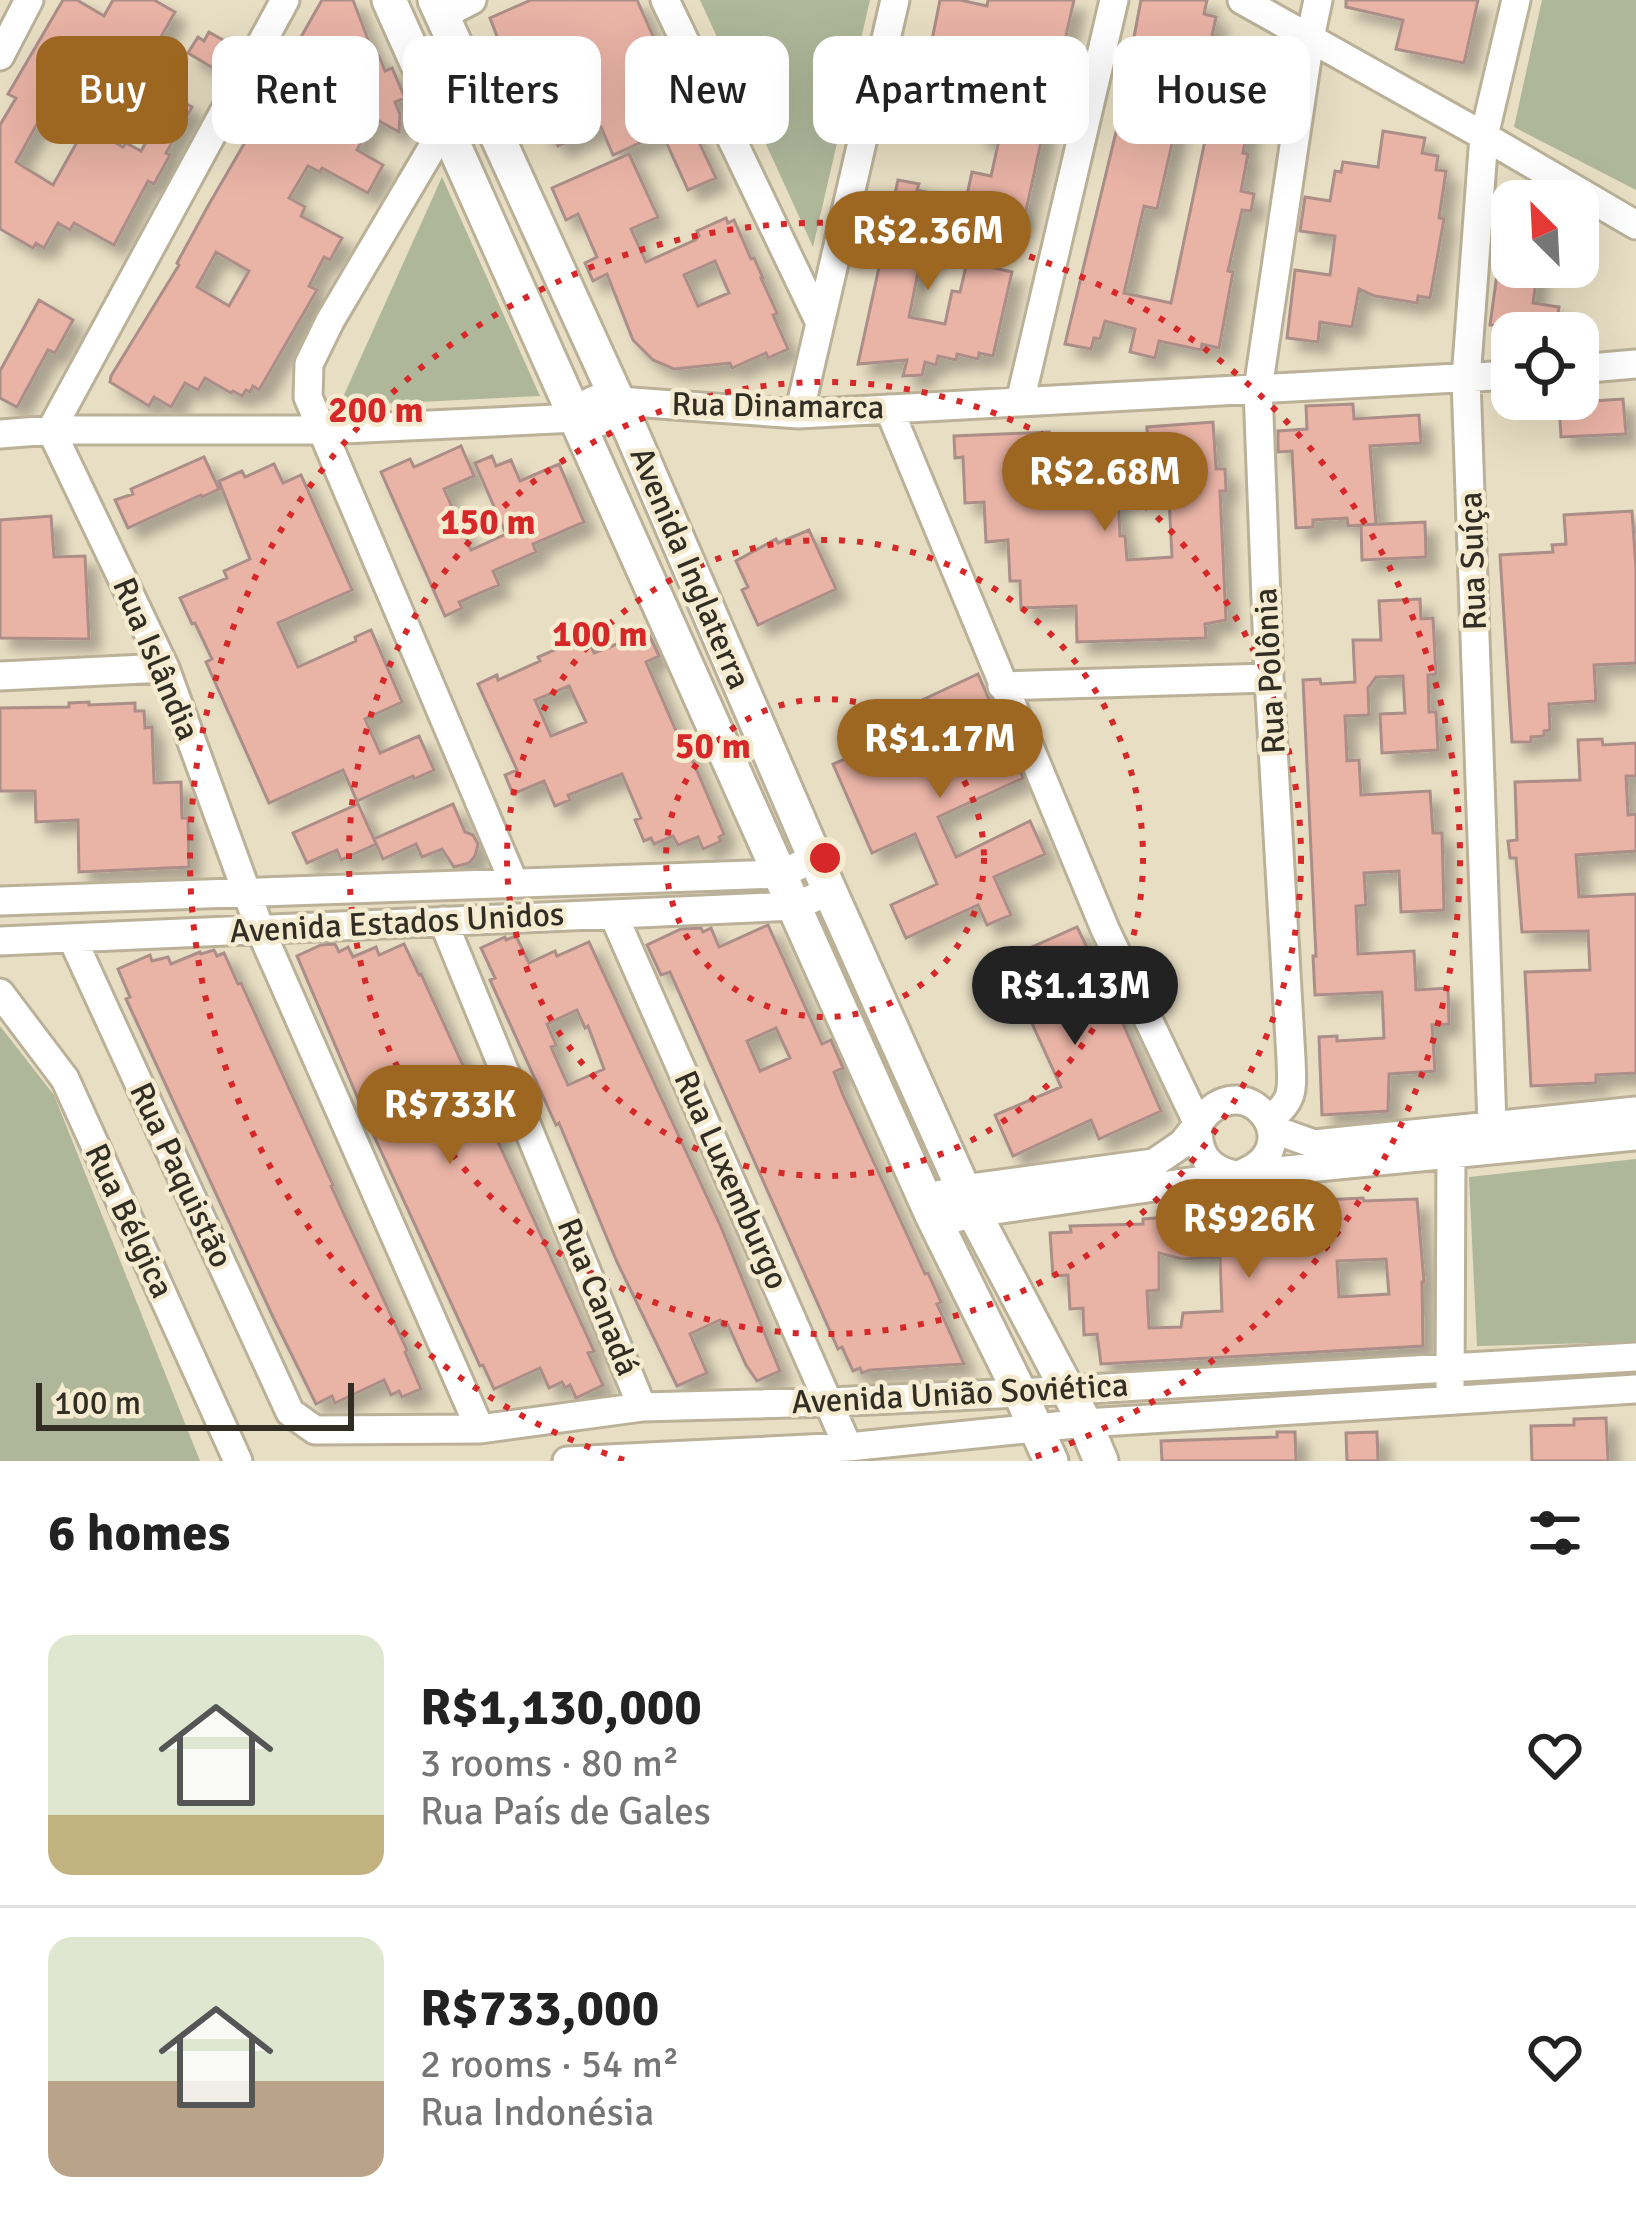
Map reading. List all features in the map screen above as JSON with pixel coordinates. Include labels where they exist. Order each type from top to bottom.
[{"type":"main road","name":"Avenida Inglaterra","points":[[450,5],[815,858],[969,1201],[1101,1461]]},
{"type":"main road","name":"Avenida Inglaterra","points":[[454,144],[931,1211],[1051,1461]]},
{"type":"street","points":[[2,49],[29,0]]},
{"type":"street","points":[[51,430],[285,0]]},
{"type":"street","points":[[665,0],[820,323]]},
{"type":"street","points":[[799,414],[895,0]]},
{"type":"street","points":[[1020,402],[1114,0]]},
{"type":"street","points":[[1242,0],[1306,36]]},
{"type":"street","name":"Rua Polônia","points":[[1310,38],[1318,0]]},
{"type":"street","name":"Rua Suíça","points":[[1492,1125],[1466,379],[1484,136],[1516,0]]},
{"type":"street","points":[[399,24],[450,5]]},
{"type":"street","points":[[1310,38],[1630,222],[1636,250]]},
{"type":"street","points":[[435,144],[330,321],[309,364],[308,397],[514,883]]},
{"type":"street","name":"Rua Polônia","points":[[1270,1125],[1287,1106],[1292,1090],[1258,389],[1294,144]]},
{"type":"street","points":[[784,248],[802,257],[836,257]]},
{"type":"street","points":[[1599,367],[1636,364]]},
{"type":"street","name":"Rua Dinamarca","points":[[0,434],[322,430],[577,418],[584,406],[605,398],[799,414],[1491,377]]},
{"type":"street","points":[[889,409],[1105,929],[1198,1124],[1202,1156],[1216,1169],[1239,1174],[1261,1164],[1273,1138],[1261,1110],[1250,1102],[1225,1101],[1213,1106],[1198,1124],[1182,1144],[1154,1163],[931,1211]]},
{"type":"street","name":"Rua Islândia","points":[[51,430],[165,668],[260,929],[480,1429]]},
{"type":"street","points":[[0,676],[165,668]]},
{"type":"street","points":[[1002,686],[1269,678]]},
{"type":"street","points":[[781,874],[815,858]]},
{"type":"street","name":"Avenida Estados Unidos","points":[[0,901],[781,874]]},
{"type":"street","points":[[795,906],[830,891]]},
{"type":"street","name":"Avenida Estados Unidos","points":[[0,941],[795,906]]},
{"type":"street","name":"Rua Luxemburgo","points":[[613,914],[848,1447]]},
{"type":"street","name":"Rua Canadá","points":[[443,921],[643,1407]]},
{"type":"street","name":"Rua Paquistão","points":[[71,938],[290,1412]]},
{"type":"street","name":"Rua Bélgica","points":[[0,993],[64,1079],[238,1461]]},
{"type":"street","points":[[1270,1125],[1314,1144],[1636,1111]]},
{"type":"street","points":[[969,1201],[1636,1136]]},
{"type":"street","points":[[1450,1401],[1451,1154]]},
{"type":"street","name":"Avenida União Soviética","points":[[290,1412],[315,1430],[480,1429],[643,1407],[1020,1393],[1636,1357]]},
{"type":"street","name":"Avenida União Soviética","points":[[567,1461],[762,1456],[1085,1423],[1636,1389]]},
{"type":"green space","points":[[700,0],[870,0],[862,36],[813,36],[813,144],[837,144],[813,247],[766,144],[789,144],[789,36],[716,36]]},
{"type":"green space","points":[[1542,0],[1636,0],[1636,190],[1514,127]]},
{"type":"green space","points":[[442,177],[540,396],[339,406]]},
{"type":"green space","points":[[0,1026],[54,1095],[200,1461],[0,1461]]},
{"type":"green space","points":[[1636,1159],[1636,1342],[1477,1346],[1469,1177]]},
{"type":"building","points":[[63,0],[77,0],[104,16],[113,0],[154,0],[175,12],[161,36],[42,36]]},
{"type":"building","points":[[322,0],[353,0],[367,36],[302,36]]},
{"type":"building","points":[[531,0],[637,0],[653,36],[625,36],[625,144],[638,144],[613,155],[601,127],[601,36],[497,36],[490,18]]},
{"type":"building","points":[[940,0],[987,6],[988,0],[1074,0],[1066,36],[933,36]]},
{"type":"building","points":[[1141,0],[1207,0],[1204,14],[1216,17],[1212,36],[1134,36]]},
{"type":"building","points":[[1346,0],[1478,0],[1464,63],[1396,49],[1403,20],[1346,7]]},
{"type":"building","points":[[209,32],[216,36],[212,36],[212,67],[188,53],[198,37],[204,41]]},
{"type":"building","points":[[36,46],[36,126],[16,162],[53,185],[76,144],[128,144],[141,151],[145,144],[171,144],[154,184],[148,181],[114,245],[74,223],[70,230],[58,223],[44,248],[36,243],[33,248],[0,229],[0,125],[16,98],[8,94]]},
{"type":"building","points":[[379,56],[385,71],[392,68],[403,93],[403,99],[395,102],[399,132],[379,121]]},
{"type":"building","points":[[1383,131],[1425,138],[1422,153],[1438,156],[1436,170],[1446,171],[1439,218],[1444,219],[1430,298],[1418,296],[1417,303],[1359,289],[1352,327],[1320,322],[1318,342],[1287,338],[1295,270],[1330,275],[1335,236],[1300,231],[1305,197],[1330,201],[1335,171],[1341,172],[1343,162],[1378,167]]},
{"type":"building","points":[[244,144],[360,144],[357,150],[383,165],[368,193],[322,168],[320,172],[308,166],[289,198],[305,207],[301,216],[342,238],[330,260],[324,257],[309,286],[317,290],[259,390],[253,386],[242,396],[205,378],[198,390],[185,383],[171,407],[154,397],[149,406],[110,382],[111,376],[179,265]],"holes":[[[216,252],[249,271],[229,306],[197,287]]]},
{"type":"building","points":[[667,144],[700,144],[716,178],[688,190]]},
{"type":"building","points":[[998,144],[1041,144],[1023,224],[1004,220],[1006,213],[965,204],[972,172],[991,176]]},
{"type":"building","points":[[1113,144],[1172,144],[1157,209],[1144,206],[1124,293],[1171,303],[1204,144],[1245,144],[1243,153],[1248,154],[1241,191],[1254,194],[1251,211],[1242,210],[1228,271],[1233,272],[1219,348],[1202,344],[1201,350],[1159,341],[1155,358],[1130,352],[1135,329],[1105,321],[1091,349],[1065,344]]},
{"type":"building","points":[[629,154],[658,217],[631,229],[646,262],[695,240],[697,231],[726,218],[728,223],[734,220],[763,278],[788,349],[732,368],[730,363],[674,369],[653,360],[633,340],[607,274],[593,281],[585,263],[597,257],[578,214],[566,220],[552,188]],"holes":[[[715,261],[729,293],[698,306],[684,275]]]},
{"type":"building","points":[[898,180],[948,197],[933,260],[921,257],[909,317],[945,324],[952,291],[960,292],[967,262],[1012,272],[993,356],[979,353],[978,359],[957,354],[956,360],[938,356],[936,365],[925,362],[922,375],[903,376],[907,360],[858,364]]},
{"type":"building","points":[[1495,288],[1535,288],[1533,303],[1559,307],[1558,312],[1492,312]]},
{"type":"building","points":[[39,300],[73,320],[55,353],[48,350],[17,407],[0,398],[0,371]]},
{"type":"building","points":[[1623,399],[1626,434],[1561,437],[1560,420],[1599,420],[1599,400]]},
{"type":"building","points":[[1353,404],[1354,419],[1419,415],[1421,443],[1370,446],[1376,524],[1348,526],[1347,518],[1313,520],[1313,527],[1296,528],[1292,451],[1278,452],[1278,431],[1307,429],[1306,406]]},
{"type":"building","points":[[1213,422],[1216,469],[1225,469],[1226,491],[1220,491],[1226,620],[1205,624],[1206,638],[1077,642],[1076,606],[1021,608],[1020,581],[1010,581],[1008,540],[986,542],[984,502],[965,503],[963,457],[955,458],[954,436],[1064,435],[1066,487],[1072,487],[1072,498],[1118,496],[1127,560],[1172,557],[1168,478],[1149,480],[1147,427]]},
{"type":"building","points":[[461,446],[474,476],[444,489],[471,550],[506,534],[475,463],[492,456],[496,466],[511,460],[520,481],[559,464],[584,522],[533,544],[536,552],[493,571],[499,585],[459,602],[462,608],[445,616],[381,472],[410,459],[414,467]]},
{"type":"building","points":[[204,457],[219,489],[128,528],[115,500]]},
{"type":"building","points":[[274,464],[283,483],[301,475],[352,590],[278,623],[298,667],[371,630],[402,702],[365,719],[380,753],[419,736],[434,770],[357,801],[343,770],[269,803],[206,662],[212,659],[180,598],[227,578],[224,571],[250,559],[219,481],[242,471],[245,477]]},
{"type":"building","points":[[1632,511],[1636,663],[1594,665],[1596,701],[1549,704],[1550,730],[1531,737],[1531,742],[1512,742],[1500,555],[1553,552],[1552,545],[1566,544],[1564,515]]},
{"type":"building","points":[[51,516],[54,557],[85,556],[89,639],[0,638],[0,520]]},
{"type":"building","points":[[1425,522],[1426,557],[1362,560],[1361,525]]},
{"type":"building","points":[[809,530],[836,589],[758,625],[742,590],[748,587],[736,561],[776,539],[778,543]]},
{"type":"building","points":[[1420,599],[1421,619],[1433,618],[1436,674],[1428,675],[1429,712],[1436,712],[1438,750],[1382,753],[1380,714],[1405,713],[1403,676],[1376,677],[1368,688],[1369,715],[1345,716],[1347,761],[1359,760],[1361,795],[1430,791],[1433,833],[1442,833],[1444,910],[1401,912],[1399,871],[1364,873],[1366,905],[1356,906],[1358,954],[1414,951],[1416,990],[1448,988],[1449,1024],[1432,1025],[1435,1071],[1389,1074],[1388,1111],[1322,1115],[1319,1037],[1337,1036],[1337,1041],[1384,1038],[1382,992],[1315,995],[1303,680],[1355,682],[1353,640],[1381,640],[1379,601]]},
{"type":"building","points":[[648,632],[659,656],[646,662],[724,834],[721,841],[703,849],[698,837],[678,845],[673,836],[654,844],[651,838],[644,841],[635,820],[641,818],[622,774],[568,795],[570,800],[555,806],[544,781],[513,794],[505,775],[517,770],[478,684],[497,675],[498,680],[587,636],[594,653]],"holes":[[[569,686],[586,722],[551,736],[535,700]]]},
{"type":"building","points":[[978,674],[1023,778],[938,817],[956,857],[1030,821],[1045,854],[994,877],[1011,915],[987,925],[978,905],[906,938],[891,905],[937,884],[915,834],[872,853],[833,764],[894,739],[886,721],[892,714]]},
{"type":"building","points":[[69,703],[135,703],[135,711],[144,711],[145,728],[152,727],[154,783],[181,782],[189,867],[79,872],[78,820],[36,822],[35,791],[0,791],[0,708],[69,707]]},
{"type":"building","points":[[1602,739],[1603,745],[1636,743],[1636,776],[1626,776],[1628,815],[1636,814],[1636,851],[1576,855],[1579,897],[1636,894],[1636,1073],[1596,1075],[1596,1083],[1531,1086],[1525,972],[1590,970],[1588,931],[1522,932],[1516,858],[1510,858],[1508,841],[1517,840],[1515,782],[1580,780],[1578,740]]},
{"type":"building","points":[[358,804],[376,844],[341,860],[337,850],[307,863],[293,833]]},
{"type":"building","points":[[453,804],[465,832],[478,844],[469,863],[454,867],[442,849],[422,857],[416,844],[383,859],[374,839]]},
{"type":"building","points":[[768,925],[822,1044],[831,1040],[843,1068],[834,1072],[843,1095],[928,1273],[964,1364],[862,1373],[860,1368],[853,1371],[842,1347],[838,1349],[670,972],[661,975],[647,945],[681,929],[701,928],[703,932],[711,928],[719,947]],"holes":[[[776,1028],[790,1058],[760,1071],[747,1041]]]},
{"type":"building","points":[[1077,927],[1161,1111],[1099,1139],[1091,1120],[1013,1156],[995,1115],[1061,1087],[1003,960]]},
{"type":"building","points":[[516,936],[529,963],[589,942],[721,1227],[780,1371],[757,1381],[728,1325],[723,1327],[720,1320],[690,1334],[707,1373],[677,1386],[490,980],[495,978],[481,948]],"holes":[[[577,1010],[585,1028],[588,1026],[604,1069],[568,1085],[551,1047],[556,1045],[547,1024]]]},
{"type":"building","points":[[335,944],[339,952],[348,947],[353,957],[376,947],[379,955],[404,944],[594,1351],[588,1353],[603,1385],[576,1398],[570,1385],[565,1388],[562,1382],[549,1388],[540,1368],[494,1389],[480,1366],[297,956]]},
{"type":"building","points":[[214,950],[217,956],[224,953],[241,983],[421,1389],[402,1397],[399,1391],[391,1395],[384,1380],[335,1403],[332,1396],[316,1404],[273,1317],[126,999],[130,997],[118,969],[150,955],[152,961],[168,957],[171,964]]},
{"type":"building","points":[[1417,1199],[1424,1282],[1423,1346],[1101,1364],[1097,1334],[1084,1335],[1083,1308],[1070,1309],[1068,1275],[1053,1276],[1050,1233],[1071,1232],[1070,1226],[1143,1224],[1143,1219],[1271,1210],[1271,1206]],"holes":[[[1159,1253],[1182,1259],[1220,1257],[1222,1311],[1183,1313],[1181,1327],[1149,1328],[1147,1291],[1159,1290]],[[1386,1259],[1389,1294],[1339,1297],[1337,1261]]]},
{"type":"building","points":[[1606,1418],[1608,1461],[1532,1461],[1531,1426]]},
{"type":"building","points":[[1277,1432],[1295,1432],[1296,1461],[1162,1461],[1161,1441],[1277,1437]]},
{"type":"building","points":[[1377,1432],[1378,1461],[1347,1461],[1346,1433]]}]
